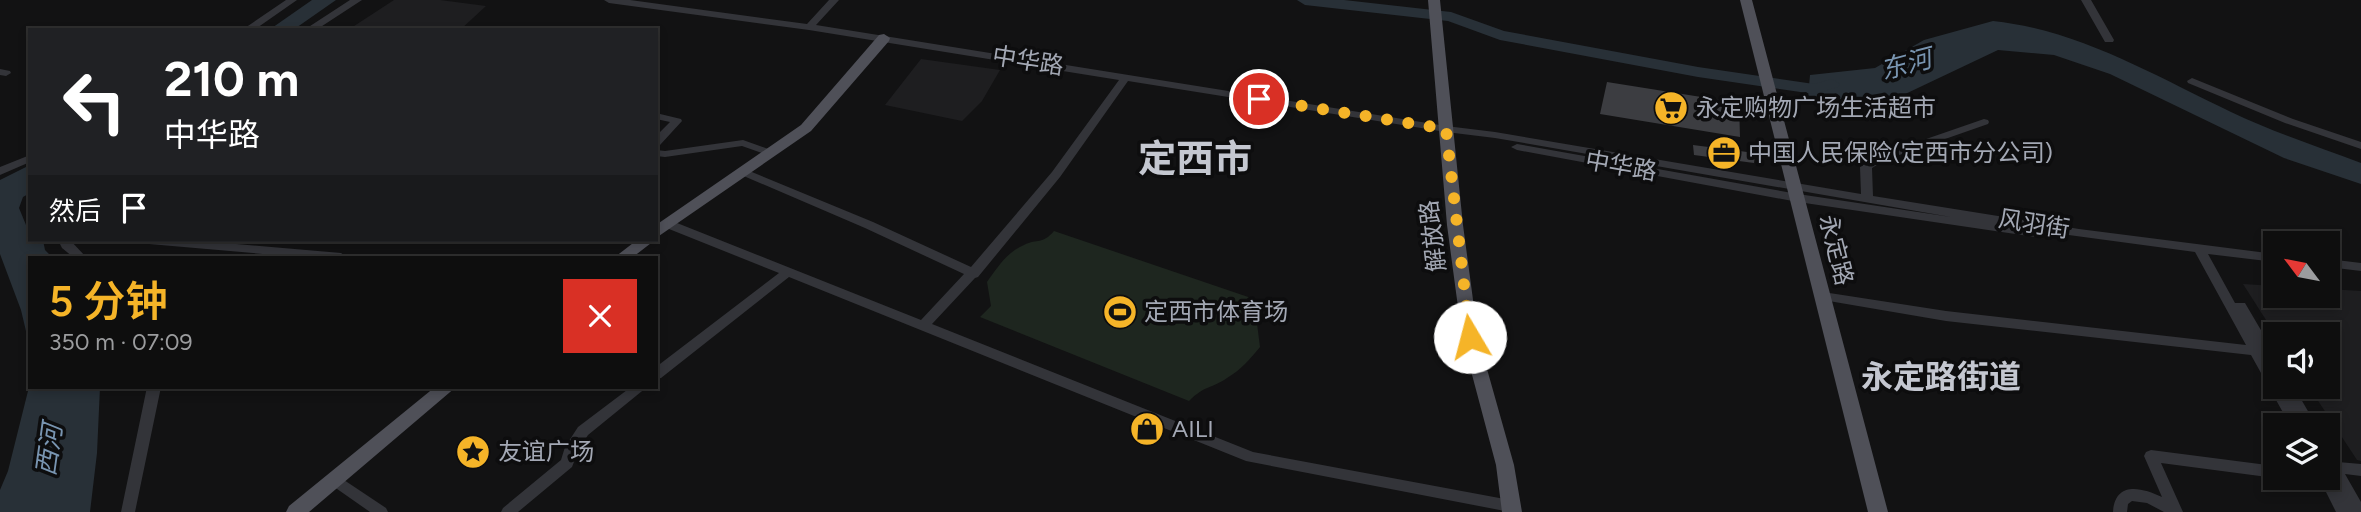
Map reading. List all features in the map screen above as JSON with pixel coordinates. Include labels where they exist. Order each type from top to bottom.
[{"type":"main road","name":"解放路","points":[[1434,0],[1470,337],[1504,465],[1511,509]]},
{"type":"main road","name":"永定路","points":[[1746,0],[1878,512]]},
{"type":"main road","points":[[662,229],[816,119],[884,38]]},
{"type":"main road","points":[[624,256],[644,242]]},
{"type":"main road","points":[[296,512],[445,389]]},
{"type":"street","points":[[250,28],[292,0]]},
{"type":"street","points":[[312,28],[357,0]]},
{"type":"street","name":"中华路","points":[[609,0],[884,38],[1126,77],[1446,129],[1494,143],[1796,192]]},
{"type":"street","points":[[809,27],[834,0]]},
{"type":"street","points":[[2086,0],[2109,40]]},
{"type":"street","points":[[923,326],[974,274],[1088,132],[1126,77]]},
{"type":"street","points":[[2192,81],[2289,121],[2361,146]]},
{"type":"street","points":[[658,116],[677,121],[658,141]]},
{"type":"street","points":[[1867,198],[1866,167],[1881,158],[1984,122]]},
{"type":"street","points":[[658,153],[743,144],[770,153]]},
{"type":"street","points":[[0,171],[28,159]]},
{"type":"street","points":[[743,172],[974,274]]},
{"type":"street","name":"风羽街","points":[[1796,192],[1867,198],[2263,263]]},
{"type":"street","name":"风羽街","points":[[1796,192],[2206,254],[2263,257]]},
{"type":"street","points":[[662,229],[788,272],[1251,457],[1511,509]]},
{"type":"street","points":[[65,242],[79,256]]},
{"type":"street","points":[[172,242],[330,256]]},
{"type":"street","points":[[2206,254],[2263,364]]},
{"type":"street","points":[[2206,254],[2263,347]]},
{"type":"street","points":[[2340,264],[2361,267]]},
{"type":"street","points":[[2340,271],[2361,274]]},
{"type":"street","points":[[658,372],[788,272]]},
{"type":"street","points":[[1823,296],[1946,316],[2256,351]]},
{"type":"street","points":[[128,512],[154,389]]},
{"type":"street","points":[[508,512],[566,463],[572,447],[583,431],[636,389]]},
{"type":"street","points":[[2175,512],[2151,456],[2263,470]]},
{"type":"street","points":[[2340,471],[2361,470]]},
{"type":"street","points":[[335,480],[381,512]]},
{"type":"street","points":[[2340,489],[2359,512]]},
{"type":"street","points":[[2334,490],[2344,512]]},
{"type":"street","points":[[2120,512],[2119,504],[2123,498],[2142,495],[2154,498],[2175,512]]},
{"type":"shaded area","points":[[394,0],[440,0],[486,6],[462,28],[351,28]]},
{"type":"shaded area","points":[[921,59],[1000,70],[982,101],[962,121],[885,105]]},
{"type":"shaded area","name":"定西市体育场","points":[[1054,231],[1260,301],[1255,308],[1260,347],[1237,371],[1199,392],[1189,401],[980,317],[991,306],[987,282],[1003,261],[1018,248],[1043,240]]},
{"type":"shaded area","points":[[2243,284],[2263,285],[2263,308],[2340,308],[2340,290],[2361,291],[2361,461],[2357,460],[2340,434],[2340,413],[2326,413],[2317,399],[2340,399],[2340,322],[2267,322]]},
{"type":"water","points":[[312,0],[336,0],[296,28],[272,28]]},
{"type":"water","points":[[1993,21],[2025,26],[2086,44],[2247,119],[2361,163],[2361,184],[2284,158],[2110,74],[2054,55],[1998,50],[1901,96],[1855,100],[1808,97],[1810,75],[1875,68],[1924,40]]},
{"type":"water","points":[[28,166],[28,194],[23,197],[19,208],[28,226],[28,242],[43,242],[45,250],[51,256],[28,256],[28,340],[21,310],[0,254],[0,180]]},
{"type":"water","name":"西河","points":[[28,389],[100,389],[97,453],[90,512],[0,512],[0,490],[8,471]]},
{"type":"building","name":"永定购物广场生活超市","points":[[1607,82],[1739,103],[1740,137],[1600,114]]},
{"type":"building","name":"中国人民保险(定西市分公司)","points":[[1693,145],[1755,153],[1754,163],[1694,155]]},
{"type":"waterway","name":"东河","points":[[1305,0],[1451,17],[1500,35],[1698,72],[1814,89],[1832,84]]},
{"type":"place","name":"永定购物广场生活超市","points":[[1671,108]]},
{"type":"place","name":"中国人民保险(定西市分公司)","points":[[1724,153]]},
{"type":"place","name":"定西市体育场","points":[[1120,312]]},
{"type":"place","name":"AILI","points":[[1147,429]]},
{"type":"place","name":"友谊广场","points":[[473,452]]},
{"type":"district","name":"定西市","points":[[1195,159]]},
{"type":"district","name":"永定路街道","points":[[1941,377]]},
{"type":"route","points":[[1259,99],[1446,129],[1470,337]]}]
